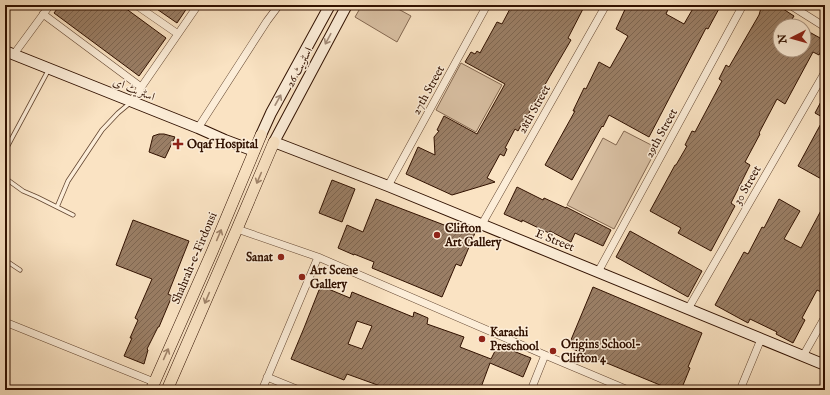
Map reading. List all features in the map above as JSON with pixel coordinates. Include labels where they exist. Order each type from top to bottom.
[{"type":"main road","name":"اسٹریٹ 26","points":[[261,135],[270,113],[330,5]]},
{"type":"main road","name":"اسٹریٹ 26","points":[[274,142],[347,5]]},
{"type":"main road","name":"اسٹریٹ ای","points":[[10,52],[254,151]]},
{"type":"main road","name":"Shahrah-e-Firdousi","points":[[152,386],[212,252],[261,135]]},
{"type":"main road","name":"E Street","points":[[274,142],[482,224],[825,365]]},
{"type":"main road","points":[[167,390],[274,142]]},
{"type":"street","points":[[10,52],[50,5]]},
{"type":"street","points":[[136,5],[178,34]]},
{"type":"street","points":[[131,102],[198,5]]},
{"type":"street","points":[[198,128],[279,5]]},
{"type":"street","name":"27th Street","points":[[388,186],[487,5]]},
{"type":"street","name":"28th Street","points":[[482,224],[606,5]]},
{"type":"street","name":"29th Street","points":[[598,272],[743,5]]},
{"type":"street","points":[[790,5],[825,28]]},
{"type":"street","points":[[43,14],[141,87]]},
{"type":"street","name":"30 Street","points":[[688,309],[825,72]]},
{"type":"street","points":[[237,229],[318,257],[628,390]]},
{"type":"street","points":[[262,390],[318,257]]},
{"type":"street","points":[[803,356],[825,317]]},
{"type":"street","points":[[5,322],[152,386]]},
{"type":"street","points":[[740,390],[762,339]]},
{"type":"street","points":[[531,390],[545,355]]},
{"type":"street","points":[[267,377],[300,390]]},
{"type":"lane","points":[[5,151],[50,69]]},
{"type":"lane","points":[[57,207],[68,181],[102,130],[131,102]]},
{"type":"lane","points":[[5,178],[23,191],[73,215]]},
{"type":"lane","points":[[5,260],[20,270]]},
{"type":"shaded area","points":[[362,5],[391,5],[411,16],[397,42],[355,17]]},
{"type":"shaded area","points":[[461,63],[502,85],[476,132],[436,110]]},
{"type":"shaded area","points":[[624,131],[657,148],[614,229],[567,205],[603,138],[616,145]]},
{"type":"building","points":[[60,5],[121,5],[166,38],[139,76],[54,13]]},
{"type":"building","points":[[151,5],[189,5],[177,23]]},
{"type":"building","points":[[512,5],[585,5],[568,38],[571,40],[518,131],[515,129],[505,148],[507,149],[504,156],[500,154],[487,178],[495,182],[452,195],[406,174],[418,147],[435,155],[434,137],[439,131],[437,130],[444,116],[477,134],[505,84],[465,62],[471,52],[475,54],[477,51],[480,53],[497,22],[502,24]]},
{"type":"building","points":[[627,5],[670,5],[666,14],[684,24],[695,5],[721,5],[708,29],[706,28],[649,137],[609,115],[572,180],[545,165],[575,111],[573,111],[584,88],[586,89],[599,62],[610,68],[628,36],[616,29]]},
{"type":"building","points":[[777,5],[794,16],[793,18],[772,18],[772,58],[810,58],[785,104],[777,99],[759,133],[760,134],[745,162],[750,165],[731,203],[735,206],[711,251],[678,233],[681,228],[650,211],[687,146],[685,145],[692,131],[695,132],[722,81],[719,79],[726,65],[729,67],[759,15],[761,8]]},
{"type":"building","points":[[812,34],[820,38],[823,47],[819,55],[813,52],[812,54]]},
{"type":"building","points":[[825,94],[825,181],[798,166],[824,118],[815,113]]},
{"type":"building","points":[[159,134],[175,137],[165,158],[149,152],[153,136]]},
{"type":"building","points":[[332,180],[355,189],[342,222],[319,213]]},
{"type":"building","points":[[517,187],[543,200],[544,198],[566,207],[611,230],[603,246],[575,233],[571,242],[550,231],[549,233],[522,220],[522,222],[504,214]]},
{"type":"building","points":[[376,199],[452,228],[452,226],[463,228],[475,233],[461,266],[456,264],[442,297],[372,268],[374,262],[338,248],[347,225],[363,232]]},
{"type":"building","points":[[779,199],[800,211],[784,239],[801,248],[825,203],[825,285],[821,292],[817,290],[802,318],[805,320],[793,343],[776,334],[777,332],[750,319],[748,323],[715,305],[744,252],[748,254]]},
{"type":"building","points":[[133,220],[189,241],[168,294],[172,296],[159,327],[147,349],[144,364],[124,356],[138,320],[135,318],[152,279],[116,265]]},
{"type":"building","points":[[630,231],[702,271],[688,297],[616,257]]},
{"type":"building","points":[[593,287],[702,333],[688,367],[690,368],[681,390],[672,390],[568,347]]},
{"type":"building","points":[[326,288],[350,298],[352,292],[413,317],[414,312],[428,318],[427,324],[464,337],[460,347],[491,359],[498,345],[531,358],[523,377],[490,363],[480,390],[382,390],[383,387],[347,374],[344,380],[291,359],[319,290]],"holes":[[[357,321],[372,326],[362,349],[348,344]]]},
{"type":"place","name":"Oqaf Hospital","points":[[178,144]]},
{"type":"place","name":"Clifton Art Gallery","points":[[437,235]]},
{"type":"place","name":"Sanat","points":[[281,257]]},
{"type":"place","name":"Art Scene Gallery","points":[[302,277]]},
{"type":"place","name":"Karachi Preschool","points":[[482,339]]},
{"type":"place","name":"Origins School- Clifton 4","points":[[553,351]]}]
